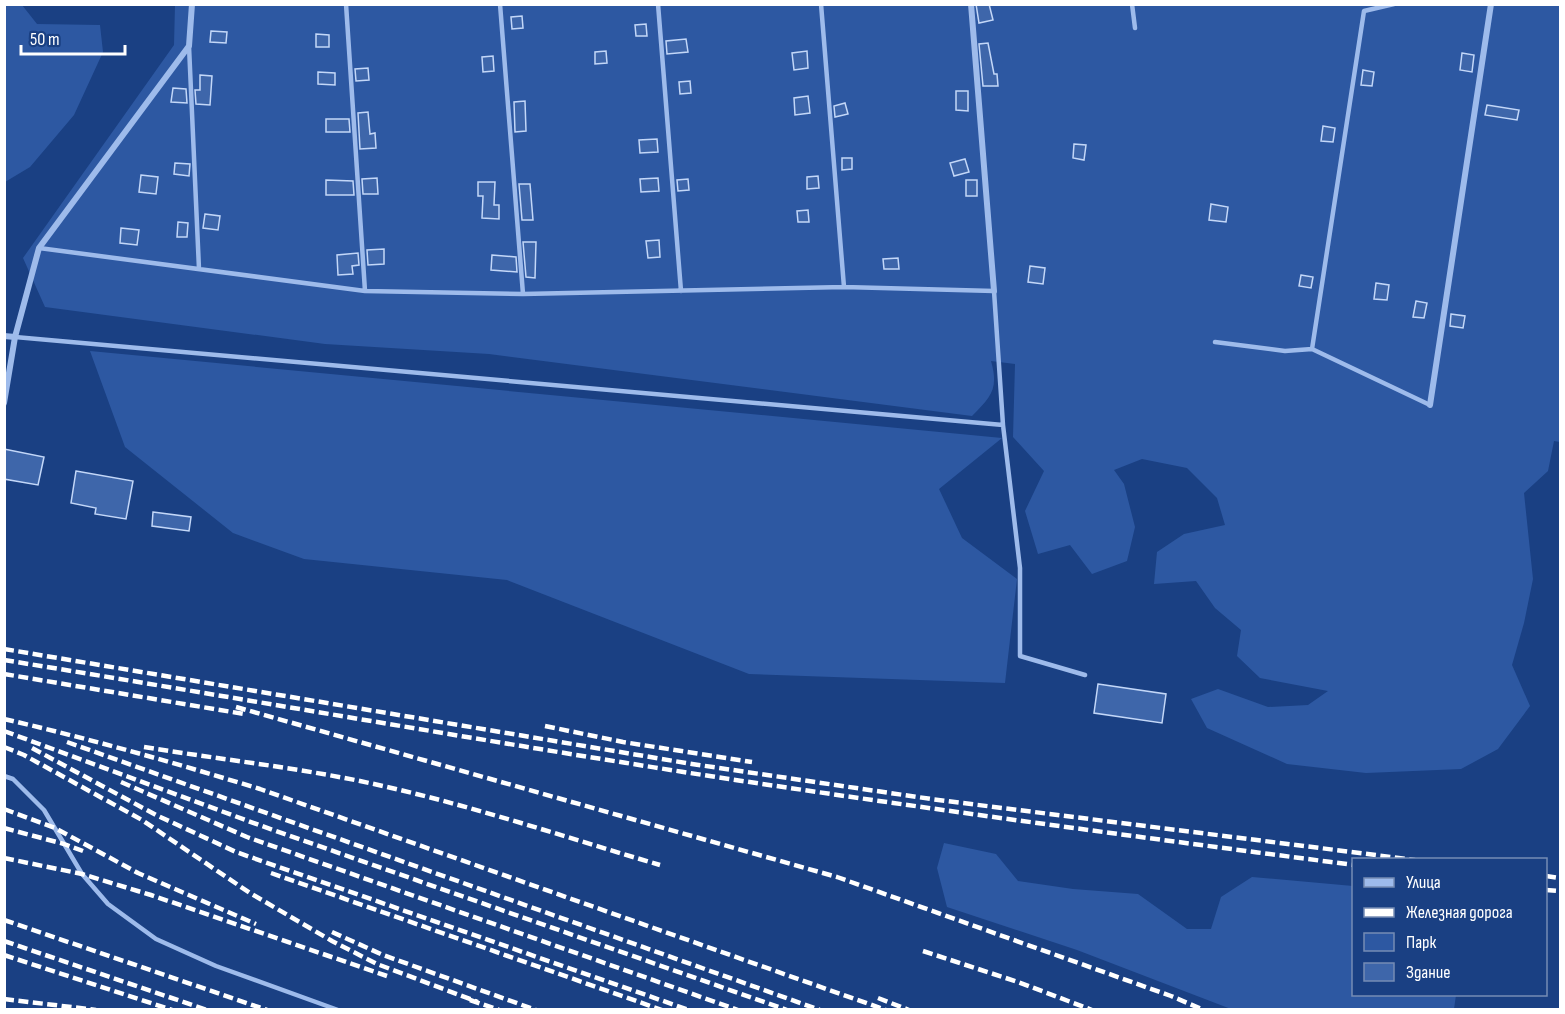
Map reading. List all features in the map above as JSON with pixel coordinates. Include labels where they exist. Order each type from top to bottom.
[{"type":"street","points":[[4,404],[15,337],[39,248],[189,46],[192,4]]},
{"type":"street","points":[[971,4],[994,291]]},
{"type":"street","points":[[1430,405],[1491,4]]},
{"type":"street","points":[[4,336],[15,337]]},
{"type":"lane","points":[[346,4],[365,291]]},
{"type":"lane","points":[[500,4],[523,294]]},
{"type":"lane","points":[[658,4],[681,291]]},
{"type":"lane","points":[[821,4],[844,287]]},
{"type":"lane","points":[[1132,4],[1135,28]]},
{"type":"lane","points":[[1312,349],[1364,11],[1394,4]]},
{"type":"lane","points":[[189,46],[199,269]]},
{"type":"lane","points":[[39,248],[365,291],[523,294],[844,287],[994,291],[1003,425],[1020,568],[1020,656],[1085,675]]},
{"type":"lane","points":[[15,337],[1003,425]]},
{"type":"lane","points":[[1215,342],[1285,351],[1312,349],[1430,405]]},
{"type":"lane","points":[[4,776],[13,779],[44,810],[82,874],[108,904],[156,939],[216,966],[338,1010]]},
{"type":"green space","points":[[5,4],[22,5],[37,24],[100,25],[103,52],[74,115],[30,167],[5,182]]},
{"type":"green space","points":[[175,5],[1560,5],[1560,442],[1554,441],[1548,471],[1524,493],[1533,579],[1512,665],[1530,706],[1498,749],[1461,769],[1366,773],[1287,764],[1207,728],[1191,699],[1218,689],[1268,707],[1308,705],[1328,691],[1260,678],[1237,656],[1241,630],[1215,608],[1196,581],[1154,584],[1157,552],[1184,534],[1225,525],[1217,498],[1187,468],[1142,459],[1114,470],[1124,484],[1135,527],[1127,561],[1092,574],[1070,545],[1038,554],[1025,511],[1044,471],[1013,437],[1015,364],[991,361],[994,379],[992,392],[972,416],[489,354],[325,344],[45,307],[23,258],[174,45]]},
{"type":"green space","points":[[90,351],[1002,438],[939,489],[962,538],[1017,579],[1005,683],[749,674],[507,580],[304,559],[233,533],[125,447]]},
{"type":"green space","points":[[944,843],[996,854],[1018,881],[1073,889],[1138,894],[1187,929],[1211,929],[1221,897],[1252,877],[1352,886],[1352,996],[1456,996],[1454,1009],[1231,1009],[1077,950],[947,907],[937,868]]},
{"type":"building","points":[[976,4],[989,4],[993,20],[979,23]]},
{"type":"building","points":[[522,16],[523,28],[512,29],[511,17]]},
{"type":"building","points":[[646,24],[647,36],[636,36],[635,25]]},
{"type":"building","points":[[211,31],[227,32],[226,43],[210,42]]},
{"type":"building","points":[[316,34],[329,35],[329,47],[316,47]]},
{"type":"building","points":[[686,39],[688,52],[667,54],[666,41]]},
{"type":"building","points":[[988,43],[998,86],[983,86],[979,44]]},
{"type":"building","points":[[606,51],[607,63],[595,64],[595,52]]},
{"type":"building","points":[[807,51],[808,68],[794,70],[792,53]]},
{"type":"building","points":[[1462,53],[1474,55],[1472,72],[1460,70]]},
{"type":"building","points":[[493,56],[494,71],[483,72],[482,57]]},
{"type":"building","points":[[368,68],[369,80],[356,81],[355,69]]},
{"type":"building","points":[[1363,70],[1374,72],[1372,86],[1361,85]]},
{"type":"building","points":[[318,72],[335,73],[335,85],[318,84]]},
{"type":"building","points":[[200,75],[212,76],[210,105],[196,104],[195,90],[200,90]]},
{"type":"building","points":[[690,81],[691,93],[680,94],[679,82]]},
{"type":"building","points":[[173,88],[186,89],[187,103],[171,102]]},
{"type":"building","points":[[956,91],[968,91],[968,111],[956,110]]},
{"type":"building","points":[[808,96],[810,113],[795,115],[794,98]]},
{"type":"building","points":[[525,101],[526,131],[515,132],[514,102]]},
{"type":"building","points":[[845,103],[848,114],[835,117],[834,106]]},
{"type":"building","points":[[1487,105],[1519,110],[1517,120],[1485,115]]},
{"type":"building","points":[[368,112],[370,134],[375,133],[376,148],[360,149],[358,113]]},
{"type":"building","points":[[326,119],[349,119],[350,132],[326,132]]},
{"type":"building","points":[[1323,126],[1335,128],[1333,142],[1321,141]]},
{"type":"building","points":[[657,139],[658,152],[640,153],[639,140]]},
{"type":"building","points":[[1074,144],[1086,145],[1084,160],[1073,158]]},
{"type":"building","points":[[842,158],[852,158],[852,169],[842,170]]},
{"type":"building","points":[[965,159],[969,172],[954,176],[950,163]]},
{"type":"building","points":[[175,163],[190,164],[189,176],[174,174]]},
{"type":"building","points":[[141,175],[158,177],[156,194],[139,192]]},
{"type":"building","points":[[818,176],[819,188],[807,189],[807,177]]},
{"type":"building","points":[[377,178],[378,194],[363,194],[362,179]]},
{"type":"building","points":[[658,178],[659,191],[641,192],[640,179]]},
{"type":"building","points":[[688,179],[689,190],[678,191],[677,180]]},
{"type":"building","points":[[326,180],[353,181],[354,195],[326,195]]},
{"type":"building","points":[[966,180],[977,180],[977,196],[966,196]]},
{"type":"building","points":[[478,182],[495,182],[494,205],[499,205],[499,219],[482,218],[483,196],[478,196]]},
{"type":"building","points":[[519,184],[530,184],[533,220],[522,220]]},
{"type":"building","points":[[1211,204],[1228,207],[1226,222],[1209,220]]},
{"type":"building","points":[[808,210],[809,222],[798,222],[797,211]]},
{"type":"building","points":[[205,214],[220,216],[218,230],[203,228]]},
{"type":"building","points":[[178,222],[188,223],[187,237],[177,237]]},
{"type":"building","points":[[121,228],[139,230],[137,245],[120,243]]},
{"type":"building","points":[[659,240],[660,257],[648,258],[646,241]]},
{"type":"building","points":[[523,242],[536,242],[535,278],[526,277]]},
{"type":"building","points":[[384,249],[384,264],[368,265],[367,250]]},
{"type":"building","points":[[358,253],[359,265],[352,266],[353,274],[338,275],[337,255]]},
{"type":"building","points":[[492,255],[516,257],[517,272],[491,270]]},
{"type":"building","points":[[898,258],[899,269],[884,269],[883,259]]},
{"type":"building","points":[[1030,266],[1045,268],[1043,284],[1028,282]]},
{"type":"building","points":[[1301,275],[1313,277],[1311,288],[1299,286]]},
{"type":"building","points":[[1376,283],[1389,285],[1387,300],[1374,299]]},
{"type":"building","points":[[1416,301],[1427,303],[1424,318],[1413,317]]},
{"type":"building","points":[[1451,314],[1465,316],[1463,328],[1450,326]]},
{"type":"building","points":[[4,449],[44,457],[38,485],[4,479]]},
{"type":"building","points":[[76,471],[133,481],[126,519],[95,514],[96,508],[71,503]]},
{"type":"building","points":[[153,512],[191,517],[189,531],[152,526]]},
{"type":"building","points":[[1098,684],[1166,694],[1162,723],[1094,713]]},
{"type":"railway","points":[[4,649],[692,764],[931,799],[1399,858]]},
{"type":"railway","points":[[4,660],[729,779],[1041,824],[1352,865]]},
{"type":"railway","points":[[4,674],[244,714]]},
{"type":"railway","points":[[236,707],[837,877],[1171,996],[1204,1010]]},
{"type":"railway","points":[[4,719],[133,752],[260,789],[886,1010]]},
{"type":"railway","points":[[545,726],[623,742],[752,762]]},
{"type":"railway","points":[[4,731],[259,825],[787,1010]]},
{"type":"railway","points":[[67,742],[820,1010]]},
{"type":"railway","points":[[4,747],[24,755],[142,820],[250,893],[332,941],[377,964],[478,1002]]},
{"type":"railway","points":[[144,747],[293,769],[418,794],[660,865]]},
{"type":"railway","points":[[32,748],[156,815],[236,852],[689,1010]]},
{"type":"railway","points":[[121,782],[247,837],[738,1010]]},
{"type":"railway","points":[[4,809],[55,828],[138,873],[256,924]]},
{"type":"railway","points":[[4,828],[83,851]]},
{"type":"railway","points":[[4,858],[82,874],[151,895],[387,976]]},
{"type":"railway","points":[[271,873],[662,1010]]},
{"type":"railway","points":[[1547,876],[1560,878]]},
{"type":"railway","points":[[1547,890],[1560,891]]},
{"type":"railway","points":[[4,920],[267,1010]]},
{"type":"railway","points":[[332,932],[383,955],[536,1010]]},
{"type":"railway","points":[[4,941],[207,1010]]},
{"type":"railway","points":[[923,951],[1018,982],[1092,1010]]},
{"type":"railway","points":[[4,955],[172,1010]]},
{"type":"railway","points":[[878,998],[909,1010]]},
{"type":"railway","points":[[4,999],[96,1010]]},
{"type":"railway","points":[[470,1000],[499,1010]]}]
